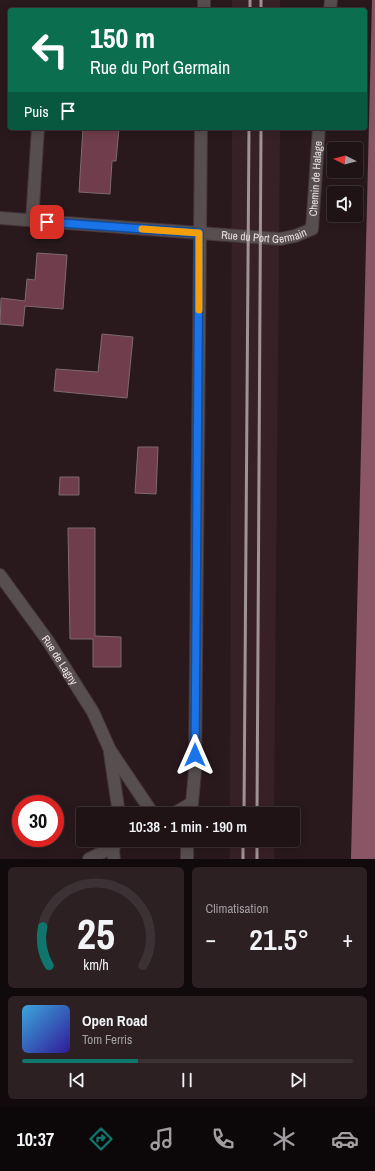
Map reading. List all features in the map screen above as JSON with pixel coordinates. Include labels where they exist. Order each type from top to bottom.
[{"type":"street","points":[[32,221],[38,130]]},
{"type":"street","points":[[191,807],[195,771],[199,233],[202,130]]},
{"type":"street","name":"Chemin de Halage","points":[[312,229],[319,130]]},
{"type":"street","name":"Rue du Port Germain","points":[[0,218],[280,239],[295,236],[312,229]]},
{"type":"street","name":"Rue de Lagny","points":[[0,575],[48,641],[93,712],[110,750],[148,807]]},
{"type":"street","name":"Rue de Lagny","points":[[110,750],[118,807]]},
{"type":"street","points":[[89,859],[105,851],[109,847]]},
{"type":"street","points":[[114,847],[114,859]]},
{"type":"street","points":[[187,847],[187,859]]},
{"type":"shaded area","points":[[232,0],[280,0],[280,8],[232,8]]},
{"type":"shaded area","points":[[372,0],[375,0],[375,859],[351,859]]},
{"type":"shaded area","points":[[232,130],[280,130],[274,807],[230,807]]},
{"type":"shaded area","points":[[230,847],[274,847],[274,859],[230,859]]},
{"type":"building","points":[[83,130],[119,130],[116,161],[112,161],[110,194],[79,192]]},
{"type":"building","points":[[37,253],[67,255],[63,309],[25,306],[23,326],[0,324],[1,298],[25,301],[27,279],[35,280]]},
{"type":"building","points":[[102,334],[133,337],[127,398],[54,391],[56,369],[98,372]]},
{"type":"building","points":[[138,447],[158,447],[156,494],[135,493]]},
{"type":"building","points":[[60,477],[79,477],[79,495],[59,495]]},
{"type":"building","points":[[68,528],[95,528],[95,636],[121,637],[121,667],[93,667],[93,639],[70,639]]},
{"type":"railway","points":[[250,0],[250,8]]},
{"type":"railway","points":[[261,0],[261,8]]},
{"type":"railway","points":[[244,807],[249,130]]},
{"type":"railway","points":[[257,807],[261,130]]},
{"type":"railway","points":[[243,847],[243,859]]},
{"type":"railway","points":[[257,847],[257,859]]},
{"type":"slow traffic","points":[[142,229],[199,233],[199,310]]},
{"type":"route","points":[[47,222],[199,233],[195,755]]}]
